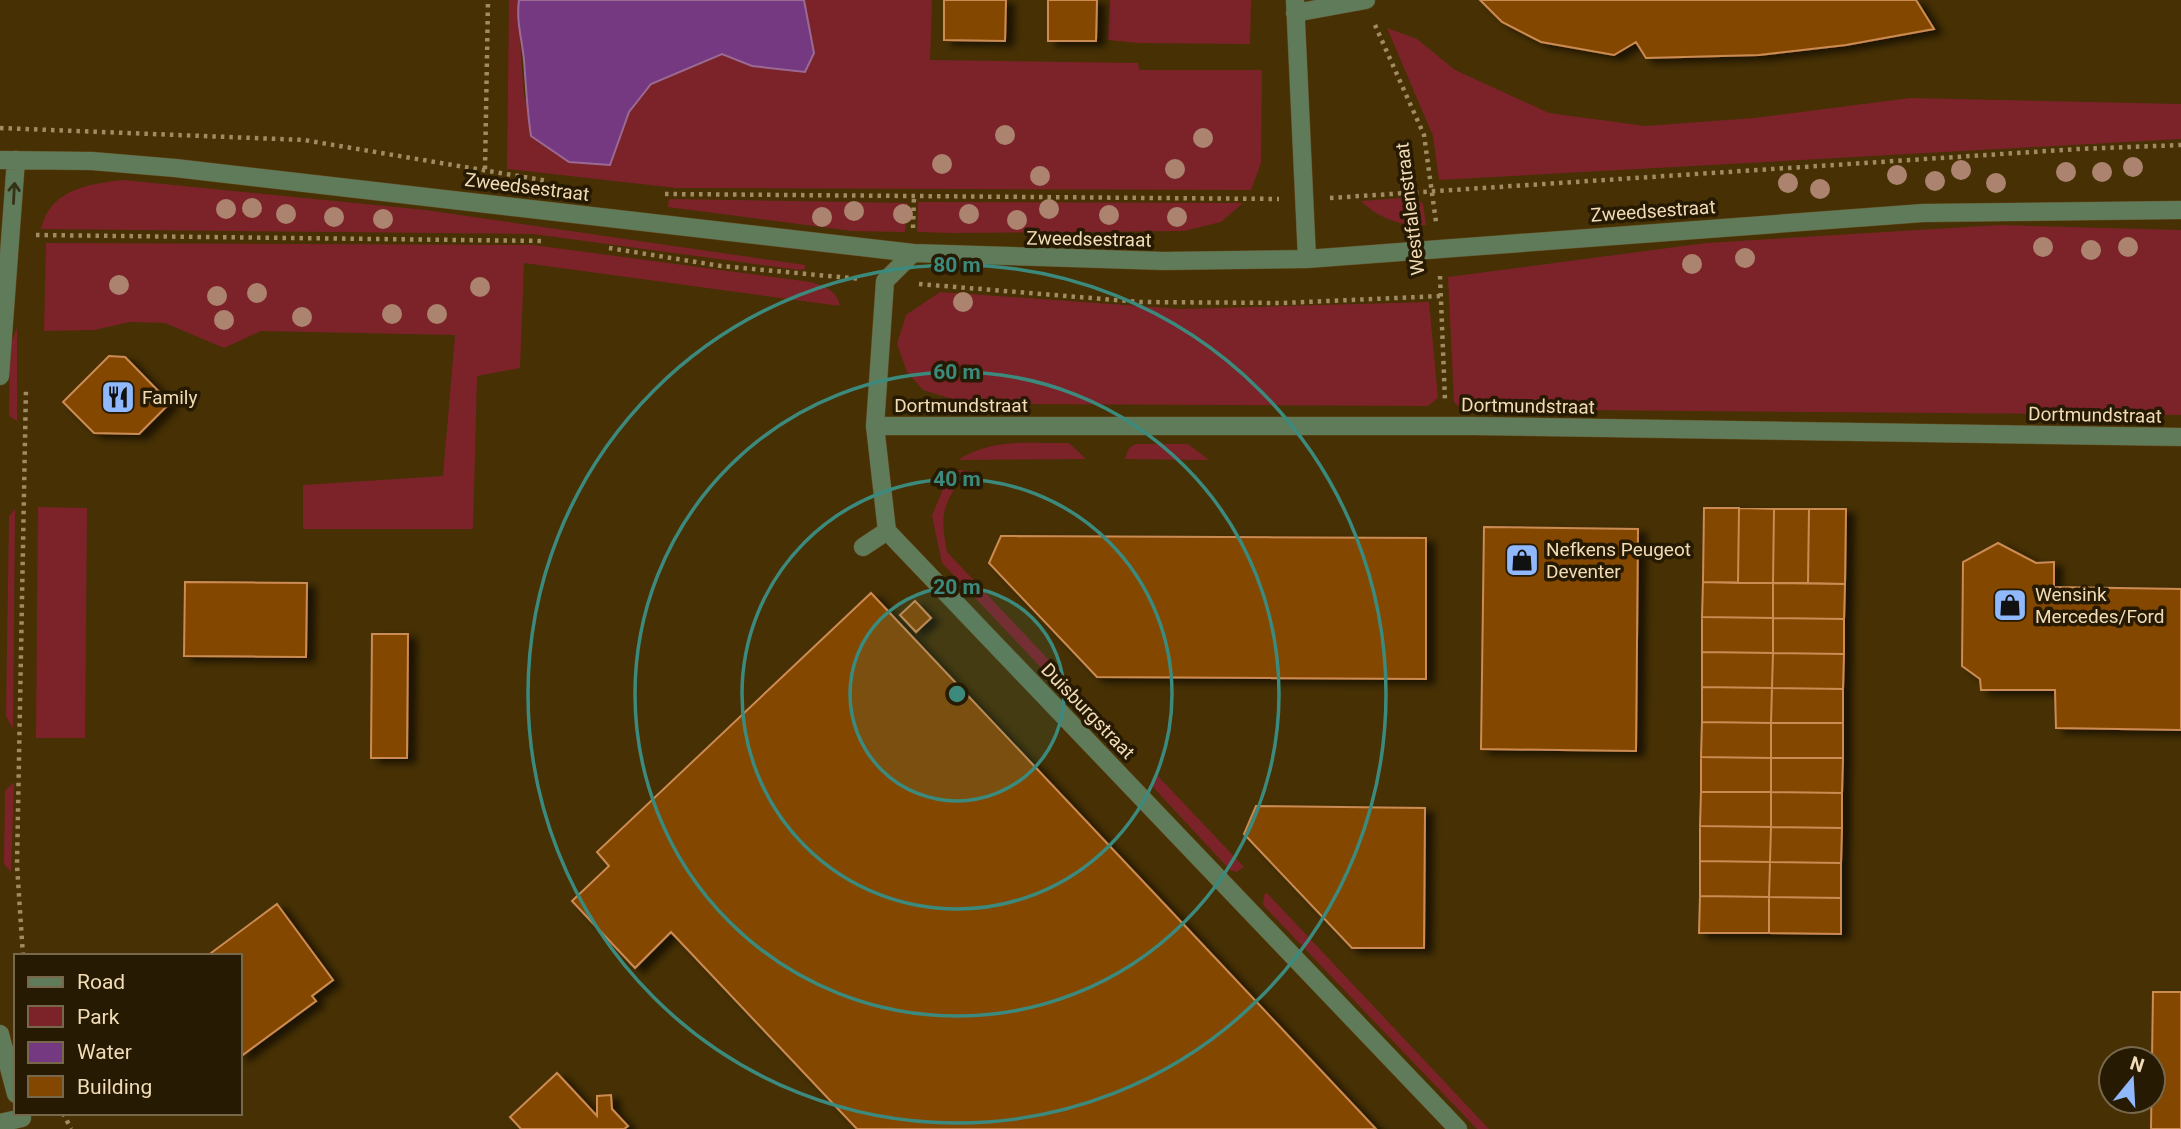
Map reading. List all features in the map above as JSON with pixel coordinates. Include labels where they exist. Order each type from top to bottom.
[{"type":"street","points":[[1307,259],[1295,7],[1365,1]]},
{"type":"street","points":[[0,376],[12,234],[8,160]]},
{"type":"street","name":"Zweedsestraat","points":[[8,160],[175,168],[913,253],[1164,261],[1307,259],[1923,213],[2181,210]]},
{"type":"street","points":[[863,547],[887,531],[875,426],[885,281],[913,253]]},
{"type":"street","name":"Dortmundstraat","points":[[875,426],[1446,426],[2181,437]]},
{"type":"street","name":"Duisburgstraat","points":[[887,531],[1458,1129]]},
{"type":"street","points":[[0,1034],[14,1086]]},
{"type":"street","points":[[0,1123],[23,1120]]},
{"type":"path","points":[[485,169],[488,0]]},
{"type":"path","name":"Westfalenstraat","points":[[1365,1],[1424,135],[1439,250],[1446,426]]},
{"type":"path","name":"Zweedsestraat","points":[[0,128],[304,140],[558,183]]},
{"type":"path","name":"Zweedsestraat","points":[[657,194],[1306,199],[2078,149],[2181,145]]},
{"type":"path","points":[[12,234],[420,237],[559,242]]},
{"type":"path","points":[[596,246],[721,266],[1140,302],[1283,303],[1440,296]]},
{"type":"path","points":[[23,954],[17,865],[26,384]]},
{"type":"green space","points":[[509,0],[519,0],[525,99],[569,162],[610,165],[629,112],[651,84],[722,54],[752,66],[805,72],[814,53],[804,0],[932,0],[930,60],[1138,63],[1139,70],[1262,70],[1261,163],[1251,190],[676,188],[507,169]]},
{"type":"green space","points":[[1110,0],[1251,0],[1250,44],[1139,43],[1108,40]]},
{"type":"green space","points":[[1387,28],[1417,39],[1455,70],[1549,113],[1645,126],[1754,118],[1910,98],[2181,104],[2181,139],[1439,180],[1433,136]]},
{"type":"green space","points":[[123,180],[426,210],[805,265],[805,269],[533,234],[41,229],[53,205],[62,197],[84,187]]},
{"type":"green space","points":[[1415,197],[1423,204],[1426,225],[1391,220],[1361,201]]},
{"type":"green space","points":[[669,199],[908,203],[905,232],[852,231],[668,207]]},
{"type":"green space","points":[[918,202],[1243,203],[1221,222],[1184,231],[953,233],[917,232]]},
{"type":"green space","points":[[2000,225],[2181,230],[2181,415],[1462,409],[1454,402],[1448,277],[1706,243]]},
{"type":"green space","points":[[46,243],[533,245],[811,282],[833,292],[840,306],[524,263],[520,368],[477,376],[473,529],[303,529],[303,485],[443,476],[455,335],[261,331],[224,348],[165,323],[130,322],[94,330],[44,331]]},
{"type":"green space","points":[[940,292],[1181,309],[1429,302],[1438,398],[1428,406],[1013,404],[956,400],[923,390],[907,372],[897,344],[906,315]]},
{"type":"green space","points":[[17,328],[17,421],[9,416],[10,346]]},
{"type":"green space","points":[[1069,443],[1086,459],[958,460],[998,445]]},
{"type":"green space","points":[[1136,444],[1188,444],[1209,460],[1125,459],[1129,448]]},
{"type":"green space","points":[[951,469],[976,472],[963,475],[944,512],[947,552],[1132,748],[1121,752],[942,563],[932,516]]},
{"type":"green space","points":[[38,507],[87,508],[85,738],[36,738]]},
{"type":"green space","points":[[15,509],[13,729],[6,716],[9,516]]},
{"type":"green space","points":[[1156,774],[1244,867],[1237,872],[1230,870],[1153,787]]},
{"type":"green space","points":[[14,782],[11,872],[4,864],[5,791]]},
{"type":"green space","points":[[1267,893],[1489,1129],[1477,1129],[1263,905],[1264,895]]},
{"type":"water","points":[[519,0],[804,0],[814,53],[805,72],[752,66],[722,54],[651,84],[629,112],[610,165],[569,162],[531,136]]},
{"type":"building","points":[[944,0],[1006,0],[1005,41],[944,40]]},
{"type":"building","points":[[1048,0],[1097,0],[1096,41],[1048,41]]},
{"type":"building","points":[[1480,0],[1916,0],[1934,29],[1846,45],[1759,55],[1646,58],[1636,42],[1614,55],[1541,42],[1502,22]]},
{"type":"building","points":[[109,356],[125,357],[170,403],[139,434],[94,433],[63,402]]},
{"type":"building","points":[[1704,508],[1739,508],[1738,583],[1703,582]]},
{"type":"building","points":[[1739,508],[1774,509],[1773,583],[1738,583]]},
{"type":"building","points":[[1774,509],[1809,509],[1808,583],[1773,583]]},
{"type":"building","points":[[1809,509],[1846,509],[1845,584],[1808,583]]},
{"type":"building","points":[[1484,527],[1638,529],[1636,751],[1481,749]]},
{"type":"building","points":[[1001,536],[1426,538],[1426,679],[1097,677],[989,563]]},
{"type":"building","points":[[1998,543],[2036,563],[2054,562],[2054,587],[2181,589],[2181,730],[2056,728],[2055,690],[1981,690],[1980,679],[1962,666],[1963,562]]},
{"type":"building","points":[[185,582],[307,583],[306,657],[184,656]]},
{"type":"building","points":[[1703,582],[1773,583],[1773,618],[1702,617]]},
{"type":"building","points":[[1773,583],[1845,584],[1844,619],[1773,618]]},
{"type":"building","points":[[871,593],[1376,1129],[857,1129],[671,932],[635,968],[572,901],[609,866],[597,852]]},
{"type":"building","points":[[915,601],[931,618],[916,632],[900,615]]},
{"type":"building","points":[[1702,617],[1773,618],[1773,653],[1702,652]]},
{"type":"building","points":[[1773,618],[1844,619],[1844,654],[1773,653]]},
{"type":"building","points":[[372,634],[408,634],[407,758],[371,758]]},
{"type":"building","points":[[1702,652],[1773,653],[1772,688],[1702,687]]},
{"type":"building","points":[[1773,653],[1844,654],[1843,689],[1772,688]]},
{"type":"building","points":[[1702,687],[1772,688],[1771,723],[1702,722]]},
{"type":"building","points":[[1772,688],[1843,689],[1843,723],[1771,723]]},
{"type":"building","points":[[1702,722],[1771,723],[1771,758],[1701,757]]},
{"type":"building","points":[[1771,723],[1843,723],[1843,758],[1771,758]]},
{"type":"building","points":[[1701,757],[1771,758],[1771,792],[1701,792]]},
{"type":"building","points":[[1771,758],[1843,758],[1842,793],[1771,792]]},
{"type":"building","points":[[1701,792],[1771,792],[1771,827],[1700,826]]},
{"type":"building","points":[[1771,792],[1842,793],[1842,828],[1771,827]]},
{"type":"building","points":[[1256,806],[1425,808],[1424,948],[1352,948],[1244,834]]},
{"type":"building","points":[[1700,826],[1771,827],[1770,862],[1700,861]]},
{"type":"building","points":[[1771,827],[1842,828],[1841,863],[1770,862]]},
{"type":"building","points":[[1700,861],[1770,862],[1769,897],[1700,896]]},
{"type":"building","points":[[1770,862],[1841,863],[1841,898],[1769,897]]},
{"type":"building","points":[[1700,896],[1769,897],[1769,933],[1699,933]]},
{"type":"building","points":[[1769,897],[1841,898],[1841,934],[1769,933]]},
{"type":"building","points":[[277,904],[333,980],[312,996],[316,1001],[242,1056],[242,954],[210,954]]},
{"type":"building","points":[[2153,992],[2181,992],[2181,1129],[2151,1129],[2151,1115],[2167,1115],[2167,1045],[2152,1045]]},
{"type":"building","points":[[557,1073],[597,1116],[597,1096],[611,1095],[612,1109],[628,1126],[624,1129],[521,1129],[510,1117]]},
{"type":"place","name":"Family","points":[[118,397]]},
{"type":"place","name":"Nefkens Peugeot Deventer","points":[[1522,560]]},
{"type":"place","name":"Wensink Mercedes/Ford","points":[[2010,605]]}]
